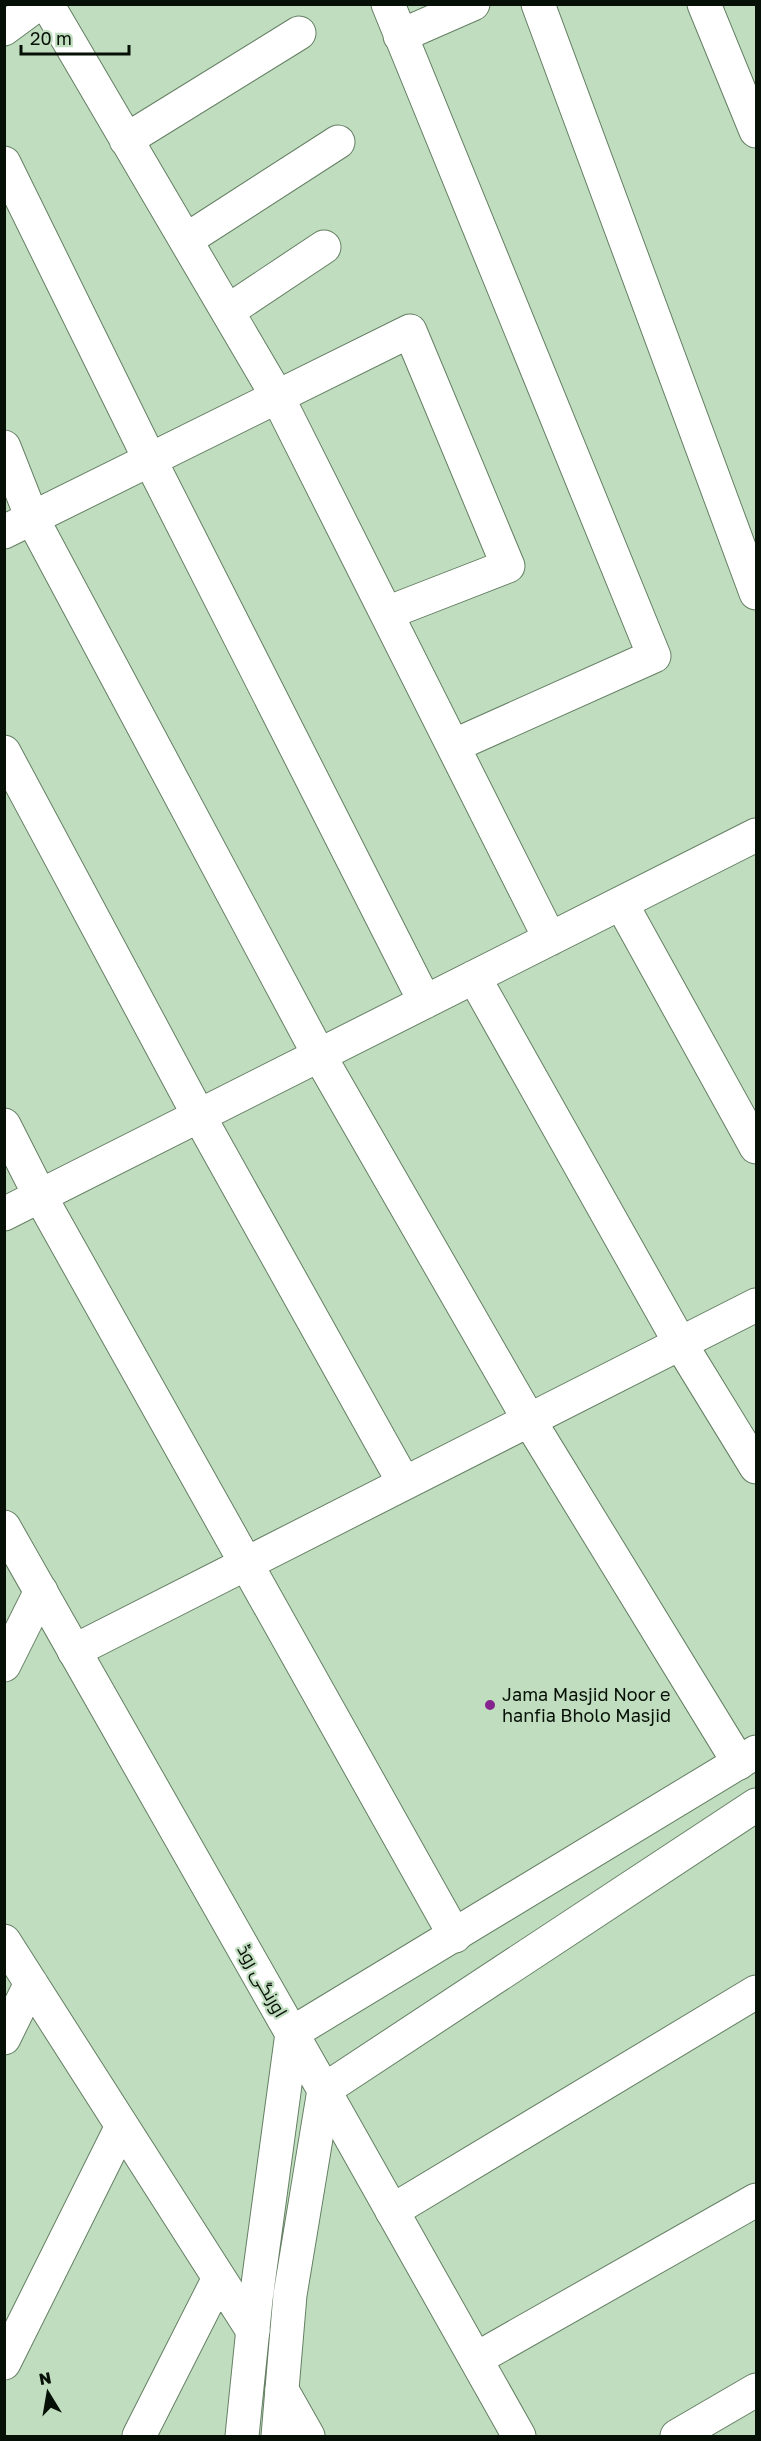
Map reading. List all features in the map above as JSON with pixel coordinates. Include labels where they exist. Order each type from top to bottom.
[{"type":"street","points":[[4,29],[38,4]]},
{"type":"street","points":[[47,4],[277,396],[550,939]]},
{"type":"street","points":[[388,4],[654,656],[453,746]]},
{"type":"street","points":[[400,36],[472,4]]},
{"type":"street","points":[[538,4],[756,588]]},
{"type":"street","points":[[705,4],[756,131]]},
{"type":"street","points":[[126,140],[299,33]]},
{"type":"street","points":[[186,240],[338,142]]},
{"type":"street","points":[[4,163],[150,460],[425,1002]]},
{"type":"street","points":[[228,311],[324,247]]},
{"type":"street","points":[[18,525],[410,331],[508,566],[387,613]]},
{"type":"street","points":[[4,447],[18,525],[529,1420],[748,1758],[292,2033],[253,2331],[242,2436]]},
{"type":"street","points":[[4,752],[199,1116],[405,1483]]},
{"type":"street","points":[[4,1214],[756,835]]},
{"type":"street","points":[[621,903],[746,1105],[756,1148]]},
{"type":"street","points":[[474,977],[680,1343],[756,1467]]},
{"type":"street","points":[[4,1125],[40,1196],[455,1936]]},
{"type":"street","points":[[74,1651],[756,1305]]},
{"type":"street","name":"اورنگی روڈ","points":[[4,1527],[519,2436]]},
{"type":"street","points":[[4,1665],[41,1592]]},
{"type":"street","points":[[278,2436],[290,2295],[324,2090],[756,1805]]},
{"type":"street","points":[[4,1941],[253,2331]]},
{"type":"street","points":[[4,2038],[31,1983]]},
{"type":"street","points":[[392,2211],[756,1992]]},
{"type":"street","points":[[4,2363],[123,2126]]},
{"type":"street","points":[[476,2359],[756,2200]]},
{"type":"street","points":[[139,2436],[219,2278]]},
{"type":"street","points":[[282,2390],[308,2436]]},
{"type":"street","points":[[677,2436],[756,2390]]},
{"type":"place","name":"Jama Masjid Noor e hanfia Bholo Masjid","points":[[490,1705]]}]
